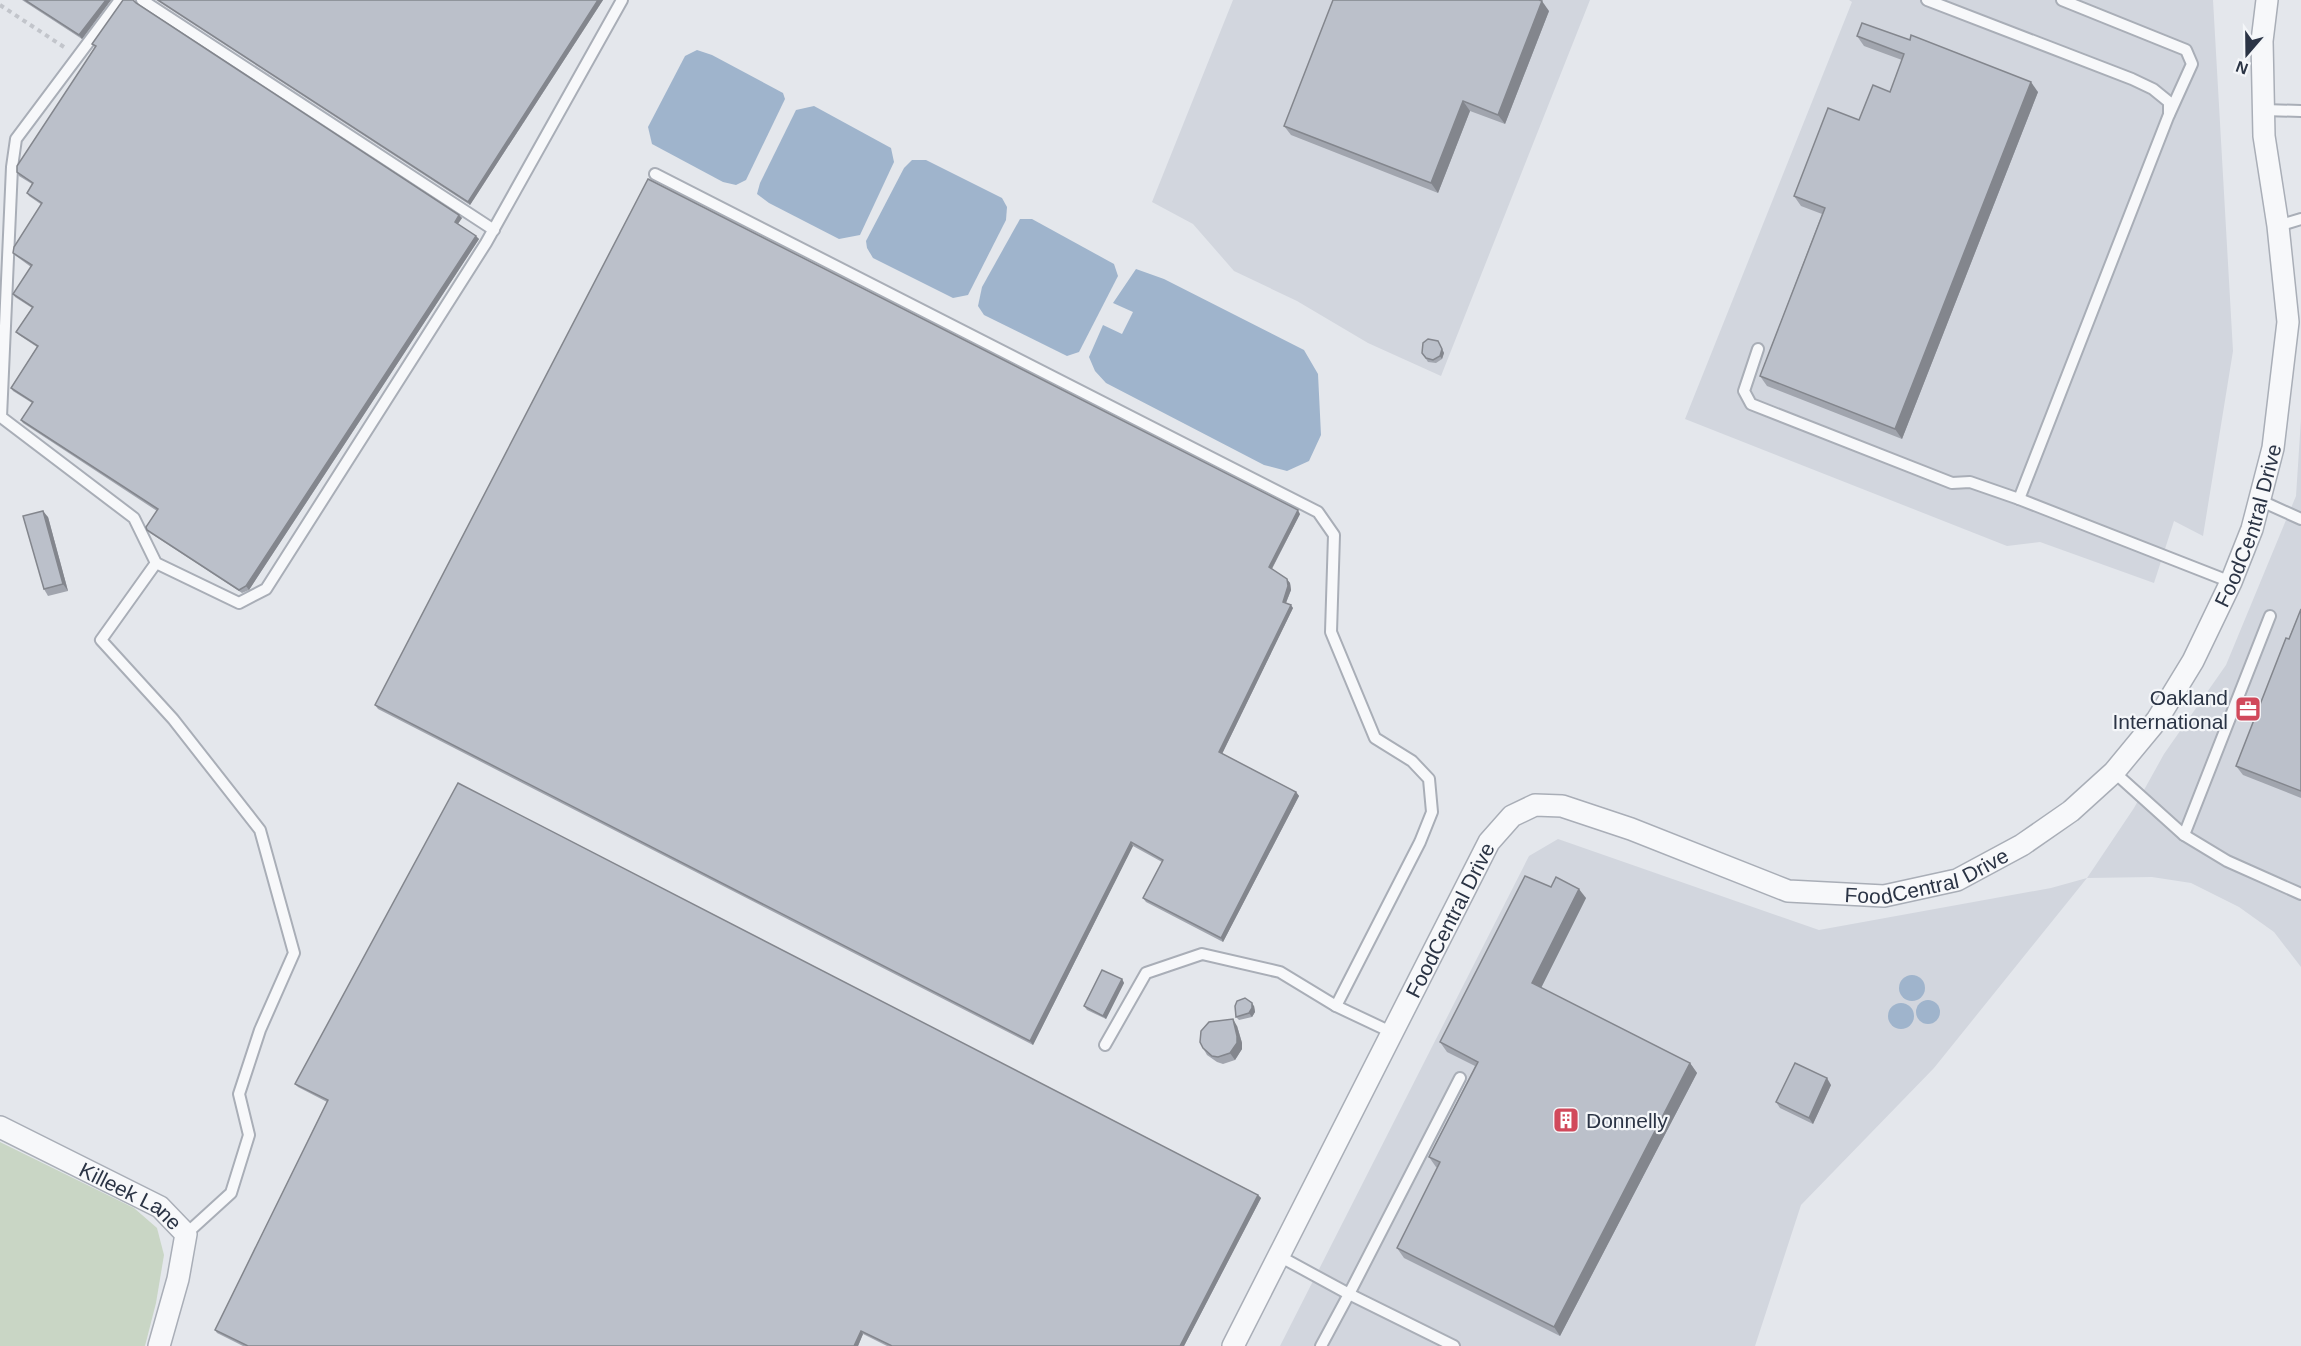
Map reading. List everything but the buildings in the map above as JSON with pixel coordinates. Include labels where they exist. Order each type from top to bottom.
[{"type":"street","name":"FoodCentral Drive","points":[[1233,1346],[1489,842],[1512,816],[1535,805],[1562,806],[1595,815],[1788,891],[1884,896],[1957,880],[2022,845],[2072,812],[2114,772],[2157,720],[2193,661],[2231,582],[2252,529],[2273,448],[2288,322],[2278,226],[2264,136],[2262,41],[2267,0]]},
{"type":"street","name":"Killeek Lane","points":[[0,1127],[160,1207],[186,1234],[178,1279],[159,1346]]},
{"type":"lane","points":[[120,0],[16,139],[12,167],[1,417],[134,519],[156,563],[240,603],[266,589],[494,230],[622,0]]},
{"type":"lane","points":[[142,0],[494,230]]},
{"type":"lane","points":[[1927,0],[2153,89],[2169,102],[2168,117]]},
{"type":"lane","points":[[2019,499],[2168,117],[2192,64],[2186,50],[2062,0]]},
{"type":"lane","points":[[2264,110],[2301,111]]},
{"type":"lane","points":[[655,174],[1318,512],[1334,535],[1331,632],[1375,738],[1412,761],[1429,779],[1432,812],[1420,842],[1336,1005]]},
{"type":"lane","points":[[2278,226],[2301,219]]},
{"type":"lane","points":[[1758,349],[1744,391],[1751,404],[1952,483],[1970,482],[2019,499],[2231,582]]},
{"type":"lane","points":[[2259,500],[2301,519]]},
{"type":"lane","points":[[156,563],[101,640],[173,719],[260,830],[294,953],[260,1030],[239,1094],[249,1135],[231,1193],[186,1234]]},
{"type":"lane","points":[[2184,835],[2270,616]]},
{"type":"lane","points":[[2114,772],[2184,835],[2227,861],[2301,894]]},
{"type":"lane","points":[[1105,1045],[1146,973],[1202,954],[1280,972],[1336,1005],[1391,1032]]},
{"type":"lane","points":[[1321,1346],[1460,1078]]},
{"type":"lane","points":[[1279,1256],[1454,1346]]},
{"type":"path","points":[[0,5],[78,56]]},
{"type":"shaded area","points":[[1233,0],[1590,0],[1441,376],[1368,343],[1297,301],[1234,271],[1193,224],[1152,202]]},
{"type":"shaded area","points":[[1849,0],[2213,0],[2233,351],[2203,536],[2174,521],[2154,583],[2040,542],[2007,546],[1685,419],[1852,2]]},
{"type":"shaded area","name":"Oakland International","points":[[2301,419],[2301,967],[2274,932],[2239,907],[2191,883],[2152,877],[2087,878],[2134,808],[2164,754],[2226,665],[2296,496]]},
{"type":"shaded area","points":[[1558,839],[1819,930],[2051,888],[2087,878],[1934,1068],[1801,1205],[1755,1346],[1280,1346],[1529,856]]},
{"type":"green space","points":[[0,1142],[134,1208],[157,1228],[164,1255],[156,1303],[145,1346],[0,1346]]},
{"type":"water","points":[[697,50],[712,55],[783,93],[785,99],[746,180],[736,185],[723,182],[652,144],[648,127],[685,56]]},
{"type":"water","points":[[814,106],[891,148],[894,162],[860,235],[839,239],[769,203],[757,194],[760,183],[796,110]]},
{"type":"water","points":[[912,160],[926,160],[1002,198],[1007,207],[1006,220],[968,295],[953,298],[873,258],[867,248],[866,241],[904,168]]},
{"type":"water","points":[[1020,219],[1032,219],[1114,264],[1118,276],[1079,352],[1067,356],[984,315],[978,306],[982,287]]},
{"type":"water","points":[[1136,269],[1164,279],[1304,350],[1318,374],[1321,435],[1309,461],[1287,471],[1264,465],[1106,383],[1095,371],[1089,357],[1103,325],[1122,334],[1133,312],[1113,303]]},
{"type":"water","points":[[1912,975],[1921,979],[1925,988],[1921,997],[1912,1001],[1903,997],[1899,988],[1903,979]]},
{"type":"water","points":[[1928,1000],[1933,1001],[1939,1007],[1939,1017],[1933,1023],[1928,1024],[1923,1023],[1917,1017],[1916,1012],[1917,1007],[1923,1001]]},
{"type":"water","points":[[1901,1003],[1910,1007],[1914,1016],[1910,1025],[1901,1029],[1892,1025],[1888,1016],[1892,1007]]},
{"type":"place","name":"Oakland International","points":[[2248,709]]},
{"type":"place","name":"Donnelly","points":[[1566,1120]]}]
